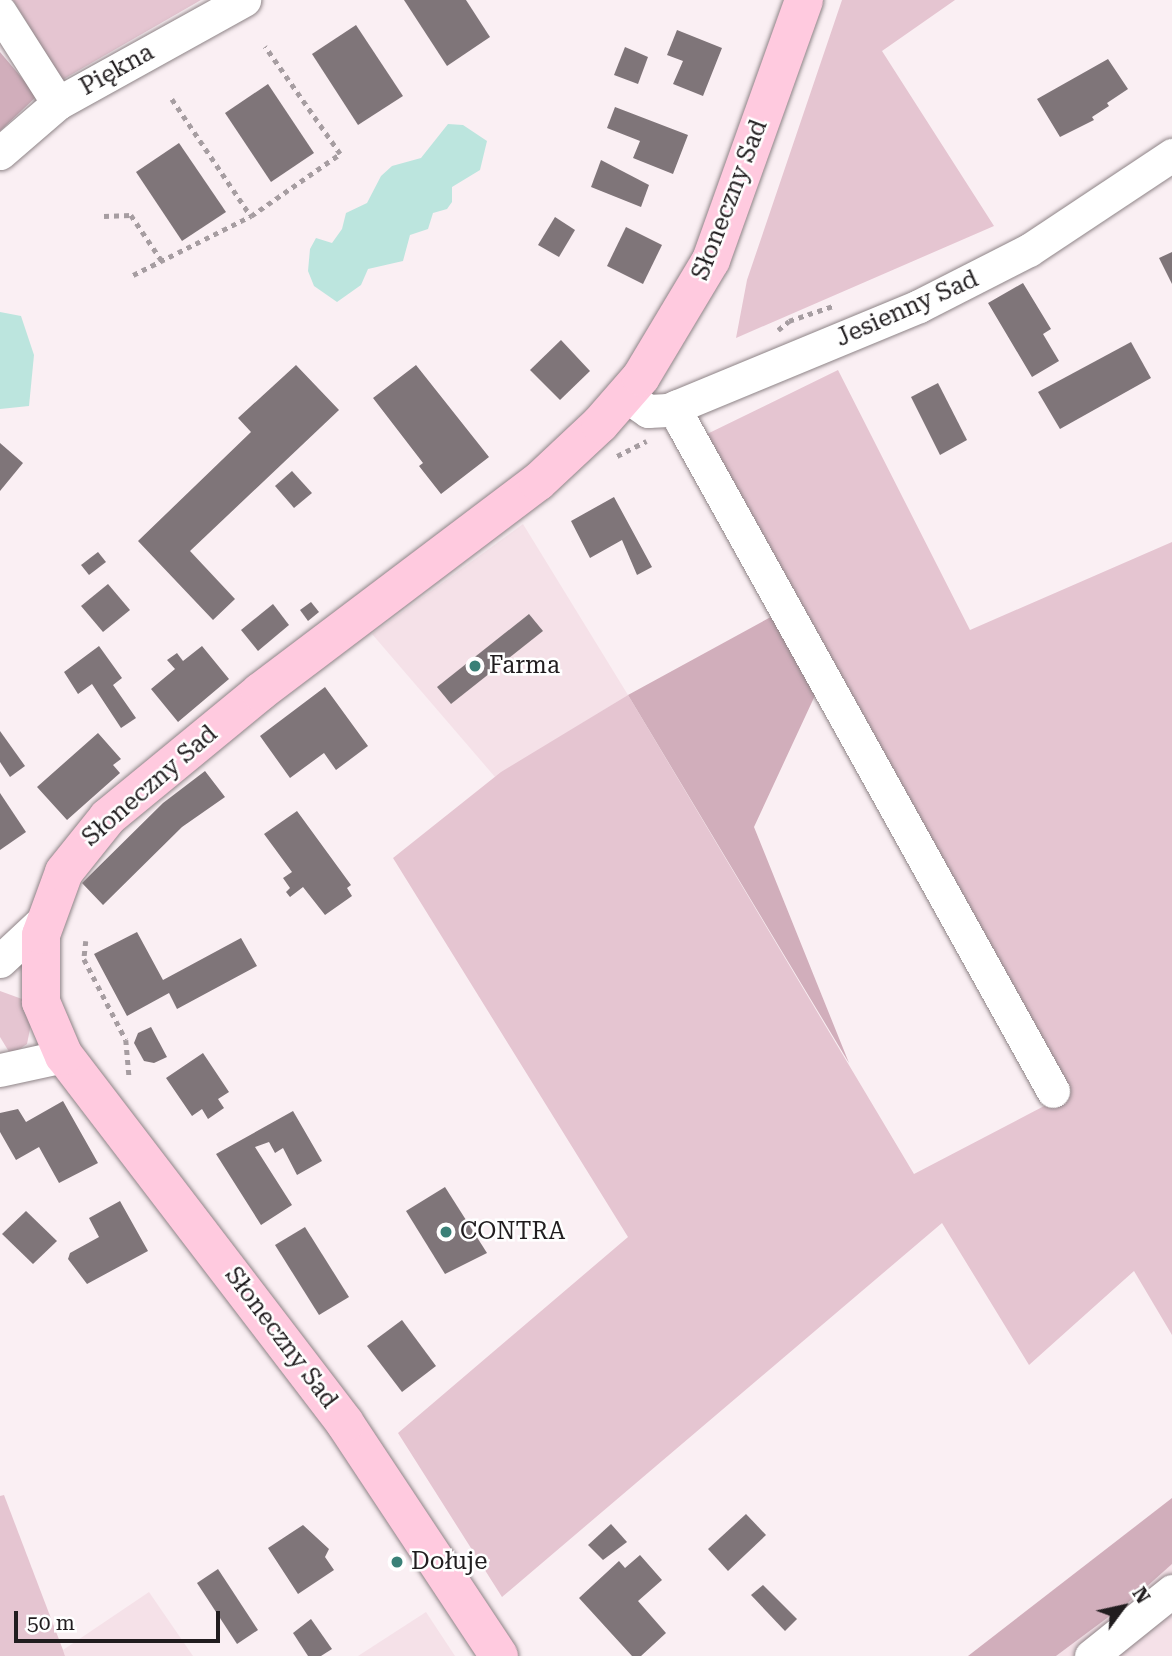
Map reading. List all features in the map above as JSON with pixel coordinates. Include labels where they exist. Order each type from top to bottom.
[{"type":"main road","name":"Słoneczny Sad","points":[[499,1656],[314,1380],[64,1056],[40,993],[38,954],[44,920],[75,853],[108,817],[260,692],[538,482],[625,395],[670,333],[710,260],[804,0]]},
{"type":"street","name":"Piękna","points":[[0,153],[58,103],[244,0]]},
{"type":"street","points":[[0,12],[58,103]]},
{"type":"street","name":"Jesienny Sad","points":[[625,395],[654,412],[677,406],[919,306],[1005,264],[1172,155]]},
{"type":"street","points":[[677,406],[682,423],[1053,1091]]},
{"type":"street","points":[[0,961],[44,920]]},
{"type":"street","points":[[0,1070],[64,1056]]},
{"type":"street","points":[[1091,1656],[1172,1591]]},
{"type":"path","points":[[133,275],[251,216],[340,154],[265,47]]},
{"type":"path","points":[[172,99],[251,216]]},
{"type":"path","points":[[104,216],[131,215],[162,261]]},
{"type":"path","points":[[769,338],[789,321],[838,304]]},
{"type":"path","points":[[86,942],[85,959],[126,1040],[129,1077]]},
{"type":"shaded area","points":[[13,0],[201,0],[62,80]]},
{"type":"shaded area","points":[[842,0],[955,0],[882,51],[994,226],[736,338],[747,280]]},
{"type":"shaded area","points":[[0,52],[37,96],[0,131]]},
{"type":"shaded area","points":[[448,124],[463,125],[487,141],[480,170],[452,187],[452,202],[447,209],[433,213],[428,229],[410,235],[403,261],[368,269],[361,285],[337,302],[314,286],[308,271],[310,249],[316,238],[332,243],[342,229],[346,213],[367,203],[381,176],[392,166],[421,158]]},
{"type":"shaded area","points":[[0,312],[21,316],[34,355],[29,406],[0,409]]},
{"type":"shaded area","points":[[838,370],[970,630],[1172,542],[1172,1335],[1134,1271],[1029,1365],[942,1223],[502,1597],[398,1433],[628,1237],[393,858],[501,772],[628,695],[914,1174],[1046,1105],[705,435]]},
{"type":"shaded area","points":[[523,524],[628,695],[495,777],[372,634]]},
{"type":"shaded area","points":[[778,613],[818,689],[754,827],[849,1063],[628,695]]},
{"type":"shaded area","points":[[0,991],[22,999],[32,1019],[27,1044],[11,1055],[0,1037]]},
{"type":"shaded area","points":[[4,1495],[65,1656],[0,1656],[0,1496]]},
{"type":"shaded area","points":[[1172,1498],[1172,1564],[1134,1598],[1056,1656],[968,1656]]},
{"type":"shaded area","points":[[1172,1564],[1172,1656],[1056,1656],[1134,1598]]},
{"type":"shaded area","points":[[149,1592],[193,1656],[65,1656],[63,1650]]},
{"type":"shaded area","points":[[426,1612],[455,1656],[358,1656]]},
{"type":"building","points":[[404,0],[466,0],[490,37],[447,66]]},
{"type":"building","points":[[356,25],[403,96],[358,125],[312,54]]},
{"type":"building","points":[[677,30],[722,48],[703,96],[673,84],[683,61],[667,55]]},
{"type":"building","points":[[625,47],[648,57],[638,84],[614,75]]},
{"type":"building","points":[[1108,59],[1128,89],[1107,103],[1109,106],[1092,117],[1094,120],[1060,137],[1037,99]]},
{"type":"building","points":[[268,84],[314,153],[271,182],[225,113]]},
{"type":"building","points":[[615,107],[688,135],[673,174],[633,158],[640,141],[607,128]]},
{"type":"building","points":[[179,143],[226,212],[182,241],[136,172]]},
{"type":"building","points":[[601,160],[649,185],[641,207],[591,187]]},
{"type":"building","points":[[555,217],[575,230],[559,257],[538,245]]},
{"type":"building","points":[[626,227],[662,245],[643,284],[607,266]]},
{"type":"building","points":[[1172,252],[1172,284],[1159,258]]},
{"type":"building","points":[[1023,283],[1051,329],[1043,334],[1059,361],[1032,377],[988,303]]},
{"type":"building","points":[[561,340],[590,371],[560,400],[530,370]]},
{"type":"building","points":[[1131,342],[1151,378],[1060,429],[1038,392]]},
{"type":"building","points":[[296,365],[339,410],[190,551],[235,599],[213,620],[138,541],[251,432],[238,418]]},
{"type":"building","points":[[416,365],[489,457],[441,494],[419,466],[423,463],[373,398]]},
{"type":"building","points":[[938,383],[967,440],[940,455],[911,397]]},
{"type":"building","points":[[0,443],[23,463],[0,491]]},
{"type":"building","points":[[292,471],[312,493],[294,508],[275,486]]},
{"type":"building","points":[[614,497],[652,567],[637,575],[622,540],[590,558],[571,521]]},
{"type":"building","points":[[98,552],[106,562],[89,575],[81,565]]},
{"type":"building","points":[[108,584],[130,610],[103,632],[81,606]]},
{"type":"building","points":[[311,602],[319,612],[308,621],[300,610]]},
{"type":"building","points":[[273,604],[289,625],[258,651],[241,630]]},
{"type":"building","points":[[529,614],[543,631],[451,704],[437,687]]},
{"type":"building","points":[[99,646],[122,678],[113,685],[136,718],[121,728],[92,684],[78,694],[64,672]]},
{"type":"building","points":[[202,646],[229,679],[178,722],[151,689],[175,669],[167,660],[177,653],[183,661]]},
{"type":"building","points":[[325,687],[368,746],[336,770],[324,753],[290,778],[260,736]]},
{"type":"building","points":[[0,731],[25,766],[10,777],[0,762]]},
{"type":"building","points":[[98,733],[121,759],[113,765],[120,773],[67,820],[37,787]]},
{"type":"building","points":[[205,771],[225,797],[182,827],[103,905],[82,883],[163,803]]},
{"type":"building","points":[[0,793],[26,832],[0,850]]},
{"type":"building","points":[[297,811],[351,885],[347,888],[352,896],[325,915],[303,887],[290,897],[286,892],[290,888],[283,878],[292,872],[264,834]]},
{"type":"building","points":[[137,932],[163,980],[241,938],[257,966],[177,1009],[169,993],[127,1016],[94,954]]},
{"type":"building","points":[[151,1027],[167,1057],[154,1063],[144,1061],[134,1043],[138,1033]]},
{"type":"building","points":[[203,1053],[229,1092],[218,1099],[224,1108],[208,1119],[202,1109],[192,1116],[166,1078]]},
{"type":"building","points":[[63,1101],[98,1163],[59,1183],[39,1147],[16,1160],[0,1132],[0,1113],[18,1109],[26,1122]]},
{"type":"building","points":[[293,1111],[322,1161],[297,1175],[283,1148],[275,1153],[269,1142],[255,1147],[292,1205],[261,1225],[216,1154]]},
{"type":"building","name":"CONTRA","points":[[445,1187],[487,1253],[445,1274],[406,1211]]},
{"type":"building","points":[[120,1201],[148,1251],[87,1284],[68,1259],[70,1253],[99,1237],[89,1218]]},
{"type":"building","points":[[26,1211],[57,1241],[33,1264],[2,1234]]},
{"type":"building","points":[[305,1227],[349,1297],[319,1315],[275,1245]]},
{"type":"building","points":[[402,1320],[436,1366],[402,1392],[367,1346]]},
{"type":"building","points":[[746,1514],[766,1535],[728,1571],[708,1549]]},
{"type":"building","points":[[611,1524],[627,1542],[603,1560],[588,1545]]},
{"type":"building","points":[[303,1525],[329,1549],[325,1557],[334,1570],[298,1594],[268,1548]]},
{"type":"building","points":[[640,1555],[662,1580],[638,1601],[666,1633],[641,1656],[632,1656],[579,1598],[619,1561],[625,1568]]},
{"type":"building","points":[[218,1569],[258,1630],[237,1644],[197,1583]]},
{"type":"building","points":[[763,1585],[797,1619],[785,1631],[751,1595]]},
{"type":"building","points":[[311,1619],[332,1649],[321,1656],[308,1656],[293,1633]]},
{"type":"place","name":"Farma","points":[[475,666]]},
{"type":"place","name":"CONTRA","points":[[446,1232]]},
{"type":"place","name":"Dołuje","points":[[397,1562]]}]
